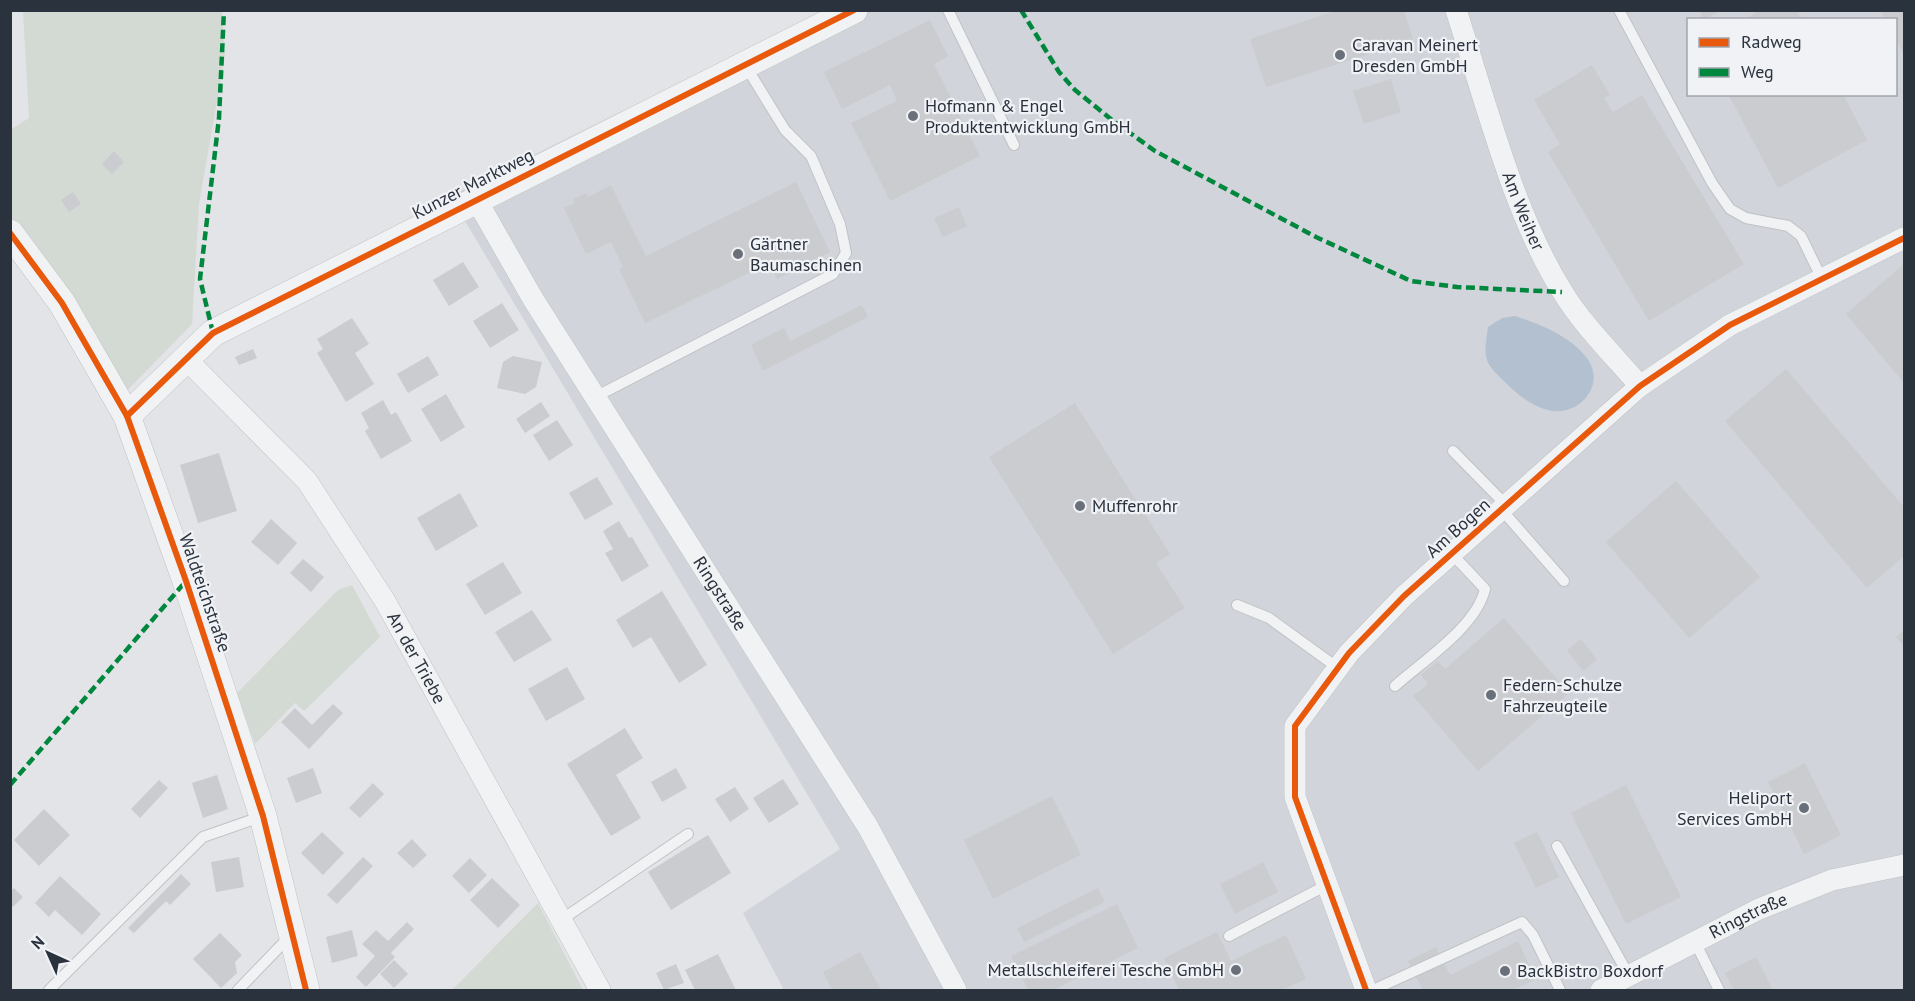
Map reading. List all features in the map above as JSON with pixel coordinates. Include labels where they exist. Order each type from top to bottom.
[{"type":"street","name":"Kunzer Marktweg","points":[[127,416],[213,333],[854,10]]},
{"type":"street","name":"Am Weiher","points":[[1456,10],[1505,161],[1534,237],[1562,292],[1640,386]]},
{"type":"street","name":"Ringstraße","points":[[477,199],[533,299],[750,637],[868,827],[956,990]]},
{"type":"street","name":"Waldteichstraße","points":[[10,233],[62,303],[127,416],[186,581],[263,816],[290,935],[306,990]]},
{"type":"street","name":"Am Bogen","points":[[1366,990],[1295,797],[1295,726],[1338,668],[1404,596],[1640,386],[1730,325],[1905,238]]},
{"type":"street","name":"An der Triebe","points":[[186,359],[307,481],[385,601],[600,990]]},
{"type":"street","name":"Ringstraße","points":[[1601,990],[1759,909],[1832,880],[1905,865]]},
{"type":"lane","points":[[948,10],[1014,145]]},
{"type":"lane","points":[[1619,10],[1713,183],[1730,209],[1746,218],[1788,226],[1801,236],[1822,279]]},
{"type":"lane","points":[[595,398],[833,274],[846,253],[840,224],[811,156],[785,130],[745,65]]},
{"type":"lane","points":[[1453,451],[1504,507],[1564,581]]},
{"type":"lane","points":[[1395,686],[1449,639],[1482,602],[1485,589],[1452,554]]},
{"type":"lane","points":[[1237,605],[1269,618],[1338,668]]},
{"type":"lane","points":[[49,990],[203,837],[263,816]]},
{"type":"lane","points":[[561,920],[688,834]]},
{"type":"lane","points":[[1557,846],[1629,976]]},
{"type":"lane","points":[[1229,936],[1327,885]]},
{"type":"lane","points":[[1373,990],[1522,922],[1533,935],[1560,990]]},
{"type":"lane","points":[[238,990],[290,935]]},
{"type":"lane","points":[[1695,942],[1719,990]]},
{"type":"shaded area","points":[[23,11],[222,11],[225,55],[199,204],[192,324],[111,407],[11,235],[10,130],[29,118]]},
{"type":"shaded area","points":[[825,11],[1904,11],[1904,990],[784,990],[743,913],[840,849],[450,196]]},
{"type":"shaded area","points":[[352,585],[380,637],[304,711],[295,703],[255,744],[237,693],[338,590]]},
{"type":"shaded area","points":[[538,903],[583,990],[452,990]]},
{"type":"water","points":[[1515,316],[1563,337],[1586,357],[1592,367],[1594,378],[1587,397],[1579,404],[1559,411],[1537,406],[1513,390],[1490,366],[1486,355],[1488,327],[1502,318]]},
{"type":"building","name":"Caravan Meinert Dresden GmbH","points":[[1338,10],[1404,10],[1413,40],[1266,87],[1250,39]]},
{"type":"building","points":[[1699,10],[1721,10],[1707,18],[1703,18]]},
{"type":"building","points":[[1760,10],[1797,10],[1801,18],[1747,18]]},
{"type":"building","points":[[1880,10],[1904,10],[1904,55],[1897,41],[1897,18],[1884,18]]},
{"type":"building","name":"Hofmann & Engel Produktentwicklung GmbH","points":[[930,20],[948,56],[934,64],[980,156],[890,201],[851,123],[897,101],[890,85],[842,109],[824,72]]},
{"type":"building","points":[[1592,65],[1610,95],[1604,98],[1613,112],[1642,95],[1744,264],[1649,321],[1548,152],[1560,144],[1534,100]]},
{"type":"building","points":[[1391,79],[1401,112],[1364,124],[1353,91]]},
{"type":"building","points":[[1729,96],[1844,96],[1867,140],[1778,188]]},
{"type":"building","points":[[114,151],[124,162],[112,174],[102,164]]},
{"type":"building","name":"Gärtner Baumaschinen","points":[[796,182],[830,252],[777,279],[769,263],[645,323],[619,269],[623,267],[611,242],[586,254],[564,208],[575,203],[573,199],[586,193],[588,197],[611,185],[646,256]]},
{"type":"building","points":[[73,192],[81,204],[69,212],[61,200]]},
{"type":"building","points":[[959,207],[967,226],[943,237],[934,218]]},
{"type":"building","points":[[463,262],[479,287],[449,306],[433,280]]},
{"type":"building","points":[[1904,264],[1904,383],[1846,314]]},
{"type":"building","points":[[502,303],[519,330],[490,348],[473,321]]},
{"type":"building","points":[[862,305],[868,317],[763,371],[751,345],[784,328],[790,341]]},
{"type":"building","points":[[352,318],[369,344],[355,353],[374,384],[346,402],[317,353],[323,349],[317,339]]},
{"type":"building","points":[[253,349],[257,358],[239,365],[235,357]]},
{"type":"building","points":[[428,356],[439,375],[408,393],[397,374]]},
{"type":"building","points":[[513,356],[542,362],[536,387],[525,394],[497,388],[503,362]]},
{"type":"building","points":[[1786,369],[1904,507],[1904,556],[1867,588],[1725,421]]},
{"type":"building","points":[[446,394],[465,427],[441,442],[421,409]]},
{"type":"building","points":[[383,400],[391,415],[396,412],[412,441],[381,459],[365,431],[369,428],[361,413]]},
{"type":"building","points":[[541,402],[550,416],[525,433],[516,419]]},
{"type":"building","name":"Muffenrohr","points":[[1075,403],[1170,554],[1156,563],[1185,608],[1113,654],[989,457]]},
{"type":"building","points":[[557,420],[573,445],[549,461],[533,435]]},
{"type":"building","points":[[219,453],[237,511],[198,523],[180,465]]},
{"type":"building","points":[[597,477],[613,504],[585,520],[569,493]]},
{"type":"building","points":[[1676,481],[1760,577],[1689,638],[1606,542]]},
{"type":"building","points":[[460,493],[478,526],[436,551],[417,518]]},
{"type":"building","points":[[271,519],[297,543],[278,565],[251,542]]},
{"type":"building","points":[[619,521],[629,538],[632,537],[649,566],[622,582],[605,553],[613,549],[603,531]]},
{"type":"building","points":[[303,559],[324,577],[311,592],[290,573]]},
{"type":"building","points":[[503,562],[522,593],[485,615],[466,584]]},
{"type":"building","points":[[662,591],[707,665],[679,683],[651,637],[633,648],[616,620]]},
{"type":"building","points":[[532,610],[552,640],[514,662],[495,632]]},
{"type":"building","name":"Federn-Schulze Fahrzeugteile","points":[[1504,618],[1569,693],[1478,771],[1413,696],[1428,684],[1421,675],[1438,661],[1445,669]]},
{"type":"building","points":[[1904,630],[1904,646],[1896,637]]},
{"type":"building","points":[[1581,639],[1597,660],[1583,671],[1567,650]]},
{"type":"building","points":[[567,667],[585,699],[546,721],[528,689]]},
{"type":"building","points":[[333,704],[343,713],[309,749],[281,722],[295,708],[312,725]]},
{"type":"building","points":[[625,728],[643,758],[616,775],[641,818],[611,836],[567,764]]},
{"type":"building","name":"Heliport Services GmbH","points":[[1805,763],[1841,835],[1804,854],[1768,782]]},
{"type":"building","points":[[313,768],[322,793],[296,803],[287,778]]},
{"type":"building","points":[[676,768],[687,788],[662,802],[651,782]]},
{"type":"building","points":[[217,775],[228,809],[203,818],[192,783]]},
{"type":"building","points":[[783,779],[799,804],[769,823],[753,798]]},
{"type":"building","points":[[159,780],[168,788],[140,818],[131,809]]},
{"type":"building","points":[[373,783],[384,794],[360,818],[349,808]]},
{"type":"building","points":[[1626,785],[1681,897],[1626,924],[1571,813]]},
{"type":"building","points":[[735,787],[749,809],[730,822],[715,799]]},
{"type":"building","points":[[1052,796],[1081,855],[993,899],[964,840]]},
{"type":"building","points":[[44,809],[70,835],[39,866],[14,840]]},
{"type":"building","points":[[322,832],[344,853],[323,875],[301,853]]},
{"type":"building","points":[[1537,832],[1559,877],[1536,888],[1514,843]]},
{"type":"building","points":[[708,835],[731,873],[671,910],[648,872]]},
{"type":"building","points":[[412,839],[427,855],[413,868],[397,853]]},
{"type":"building","points":[[239,857],[244,887],[216,892],[211,862]]},
{"type":"building","points":[[363,857],[373,866],[337,904],[327,895]]},
{"type":"building","points":[[470,858],[487,875],[469,893],[452,876]]},
{"type":"building","points":[[1263,862],[1278,892],[1235,914],[1220,884]]},
{"type":"building","points":[[181,874],[191,884],[170,905],[166,901],[134,933],[128,928]]},
{"type":"building","points":[[60,876],[101,914],[82,935],[55,910],[49,917],[35,903]]},
{"type":"building","points":[[492,878],[520,905],[498,928],[470,900]]},
{"type":"building","points":[[14,888],[23,897],[13,907],[10,904],[10,892]]},
{"type":"building","points":[[1098,888],[1105,902],[1024,942],[1017,928]]},
{"type":"building","points":[[1117,904],[1138,948],[1053,990],[1028,990],[1011,956]]},
{"type":"building","points":[[407,922],[414,929],[391,953],[395,957],[366,987],[356,977],[375,956],[362,944],[376,930],[388,941]]},
{"type":"building","points":[[352,930],[358,956],[332,963],[326,937]]},
{"type":"building","name":"Metallschleiferei Tesche GmbH","points":[[1217,932],[1231,961],[1286,935],[1306,979],[1282,990],[1179,990],[1164,958]]},
{"type":"building","points":[[220,933],[242,955],[235,962],[237,973],[221,988],[193,959]]},
{"type":"building","points":[[1518,941],[1536,979],[1513,990],[1418,990],[1422,989],[1408,961],[1436,947],[1450,975]]},
{"type":"building","points":[[860,952],[881,990],[832,990],[823,972]]},
{"type":"building","points":[[718,954],[736,990],[695,990],[685,970]]},
{"type":"building","points":[[1756,957],[1773,990],[1734,990],[1725,973]]},
{"type":"building","points":[[394,960],[408,974],[394,988],[380,974]]},
{"type":"building","points":[[676,964],[684,983],[664,990],[656,973]]},
{"type":"marked path","points":[[213,333],[200,279],[219,118],[224,10]]},
{"type":"marked path","points":[[1021,10],[1059,72],[1075,90],[1112,120],[1155,151],[1316,237],[1411,281],[1457,287],[1562,292]]},
{"type":"marked path","points":[[10,785],[186,581]]},
{"type":"cycle path","points":[[127,416],[213,333],[854,10]]},
{"type":"cycle path","points":[[10,233],[62,303],[127,416],[186,581],[263,816],[306,990]]},
{"type":"cycle path","points":[[1366,990],[1295,797],[1295,726],[1349,653],[1404,596],[1640,386],[1730,325],[1904,238]]},
{"type":"place","name":"Caravan Meinert Dresden GmbH","points":[[1340,55]]},
{"type":"place","name":"Hofmann & Engel Produktentwicklung GmbH","points":[[913,116]]},
{"type":"place","name":"Gärtner Baumaschinen","points":[[738,254]]},
{"type":"place","name":"Muffenrohr","points":[[1080,506]]},
{"type":"place","name":"Federn-Schulze Fahrzeugteile","points":[[1491,695]]},
{"type":"place","name":"Heliport Services GmbH","points":[[1804,808]]},
{"type":"place","name":"Metallschleiferei Tesche GmbH","points":[[1236,970]]},
{"type":"place","name":"BackBistro Boxdorf","points":[[1505,971]]}]
